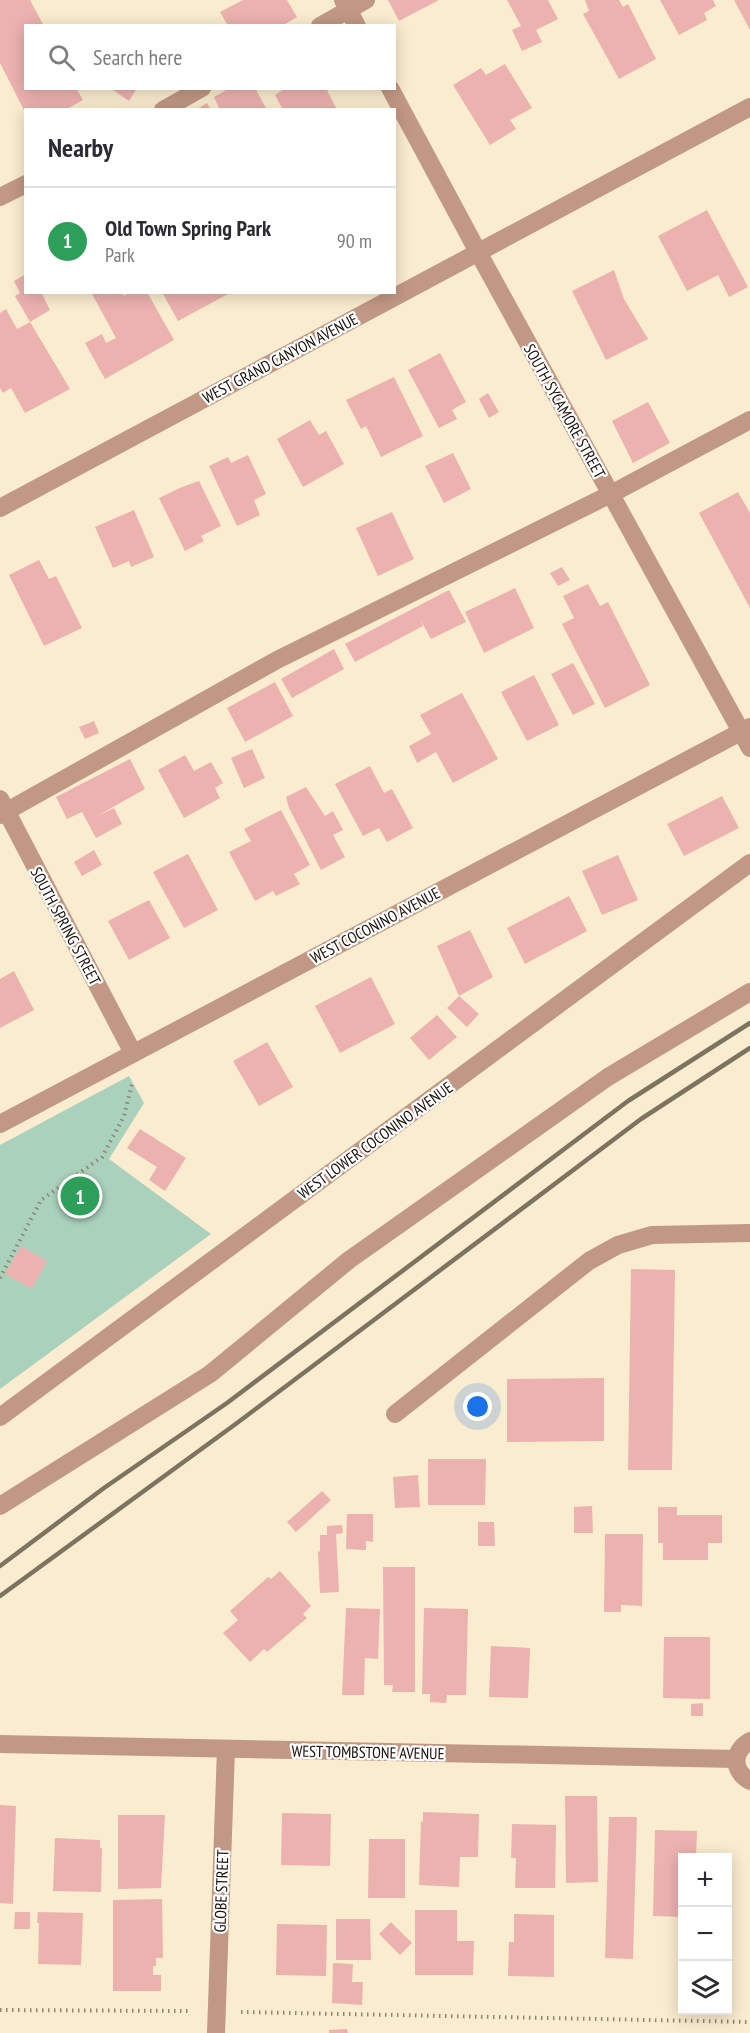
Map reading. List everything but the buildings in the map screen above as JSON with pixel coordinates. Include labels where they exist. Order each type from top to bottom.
[{"type":"street","points":[[324,24],[349,12],[366,0]]},
{"type":"street","points":[[167,108],[198,90]]},
{"type":"street","name":"SOUTH SYCAMORE STREET","points":[[391,90],[611,494],[747,736]]},
{"type":"street","name":"WEST GRAND CANYON AVENUE","points":[[0,507],[750,107]]},
{"type":"street","points":[[0,197],[24,185]]},
{"type":"street","points":[[2,808],[277,660],[611,494],[750,420]]},
{"type":"street","name":"WEST COCONINO AVENUE","points":[[0,1124],[747,736]]},
{"type":"street","name":"SOUTH SPRING STREET","points":[[2,808],[133,1053]]},
{"type":"street","name":"WEST LOWER COCONINO AVENUE","points":[[0,1417],[750,863]]},
{"type":"street","points":[[0,1506],[210,1374],[350,1260],[608,1077],[750,992]]},
{"type":"street","points":[[395,1414],[590,1261],[618,1245],[652,1234],[750,1233]]},
{"type":"street","points":[[750,1741],[738,1751],[736,1759],[737,1768],[742,1776],[750,1781]]},
{"type":"street","name":"WEST TOMBSTONE AVENUE","points":[[0,1744],[736,1759]]},
{"type":"street","name":"GLOBE STREET","points":[[216,2033],[226,1749]]},
{"type":"path","points":[[0,1278],[41,1200],[102,1157],[124,1116],[135,1073],[133,1053]]},
{"type":"path","points":[[0,2010],[216,2011],[750,2022]]},
{"type":"green space","points":[[129,1076],[144,1103],[109,1159],[211,1234],[0,1389],[0,1145]]},
{"type":"railway","points":[[0,1566],[104,1488],[227,1403],[628,1101],[750,1023]]},
{"type":"railway","points":[[0,1596],[237,1423],[641,1119],[750,1048]]},
{"type":"place","name":"Old Town Spring Park","points":[[80,1196]]}]
